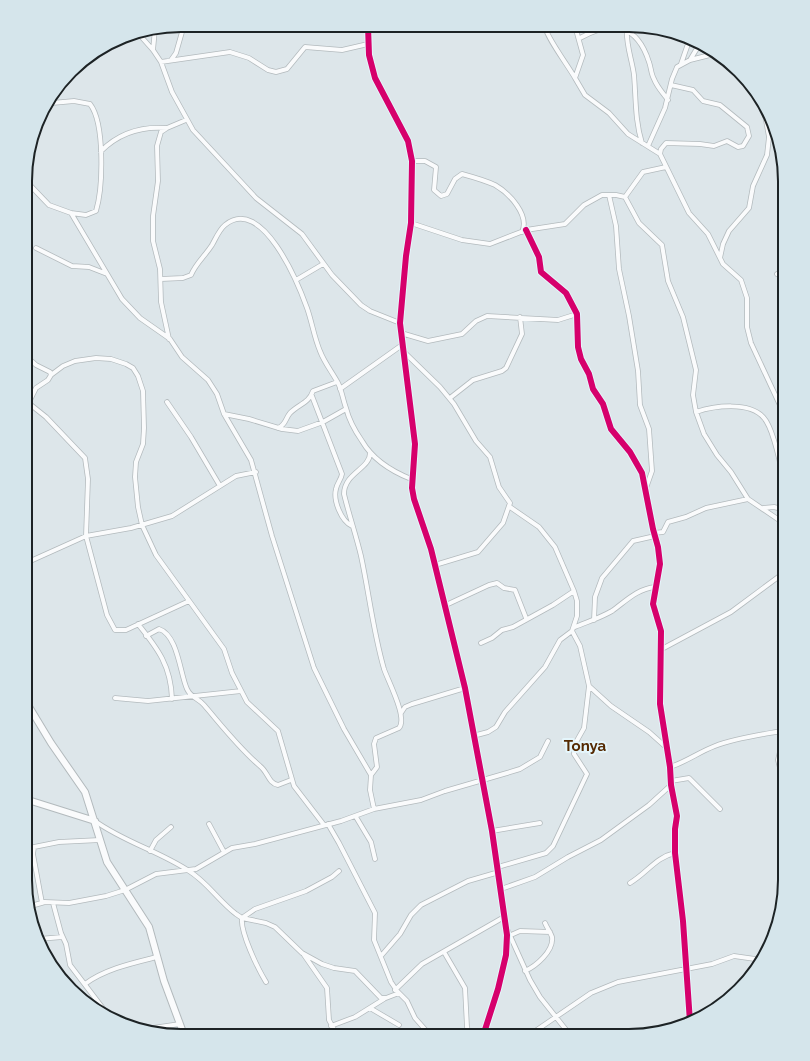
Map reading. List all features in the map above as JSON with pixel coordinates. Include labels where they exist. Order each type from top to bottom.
[{"type":"street","points":[[171,60],[179,47],[182,32]]},
{"type":"street","points":[[368,32],[369,55],[375,78],[408,141],[412,161],[411,223],[406,256],[400,323],[415,444],[411,478],[414,499],[431,549],[446,605],[465,688],[481,780],[492,831],[508,940],[506,955],[492,1010],[485,1029]]},
{"type":"street","points":[[547,32],[585,95],[609,113],[628,134],[660,154],[686,209],[708,234],[723,264],[736,274],[744,287],[748,305],[748,335],[760,366],[765,371],[778,403]]},
{"type":"street","points":[[575,78],[583,55],[578,32]]},
{"type":"street","points":[[580,38],[592,32]]},
{"type":"street","points":[[627,32],[629,53],[634,76],[635,110],[642,143]]},
{"type":"street","points":[[631,32],[638,39],[650,61],[654,81],[668,100]]},
{"type":"street","points":[[153,50],[154,35]]},
{"type":"street","points":[[142,37],[161,62],[172,92],[186,120],[193,130],[256,198],[302,234],[323,264],[360,305],[370,311],[400,323]]},
{"type":"street","points":[[161,62],[230,52],[250,58],[268,70],[276,72],[288,69],[300,50],[305,47],[342,50],[368,44]]},
{"type":"street","points":[[648,146],[668,100],[674,73],[681,64],[688,44]]},
{"type":"street","points":[[690,60],[698,49]]},
{"type":"street","points":[[681,64],[709,55]]},
{"type":"street","points":[[660,154],[661,149],[666,143],[714,146],[727,141],[738,147],[743,146],[749,136],[747,127],[720,105],[703,101],[693,90],[671,85]]},
{"type":"street","points":[[32,187],[49,205],[71,213],[90,214],[96,211],[98,202],[101,151],[98,118],[90,104],[74,101],[54,103]]},
{"type":"street","points":[[170,339],[162,302],[161,279],[153,241],[158,181],[157,146],[161,132],[186,120]]},
{"type":"street","points":[[720,258],[723,244],[729,231],[749,208],[755,181],[767,155],[769,137],[766,123]]},
{"type":"street","points":[[101,151],[114,140],[132,131],[157,127],[167,128]]},
{"type":"street","points":[[412,161],[425,161],[436,167],[434,190],[441,196],[447,194],[455,179],[462,174],[496,186],[522,213],[525,224],[524,231],[540,260],[541,272],[566,293],[577,314],[578,347],[581,359],[589,374],[593,389],[603,404],[611,429],[634,457],[642,473],[654,535],[658,547],[660,564],[653,604],[661,630],[660,704],[677,816],[675,828],[675,853],[684,921],[690,1016]]},
{"type":"street","points":[[625,197],[643,172],[666,167]]},
{"type":"street","points":[[411,223],[462,240],[478,243],[495,243],[524,231],[565,224],[590,201],[602,195],[625,197]]},
{"type":"street","points":[[609,195],[616,226],[619,269],[629,316],[638,371],[640,405],[649,429],[652,471],[646,490]]},
{"type":"street","points":[[625,197],[639,222],[662,245],[668,281],[683,317],[696,370],[693,389],[696,412],[704,434],[710,446],[731,472],[748,499],[778,519]]},
{"type":"street","points":[[71,213],[122,299],[132,310],[170,339],[182,357],[213,387],[224,414],[251,460],[256,472],[272,536],[312,662],[344,729],[371,775]]},
{"type":"street","points":[[161,279],[183,278],[191,275],[194,266],[208,251],[221,229],[226,224],[241,219],[255,222],[267,234],[296,280],[320,351],[337,382],[346,409],[361,441],[370,453],[386,467],[411,478]]},
{"type":"street","points":[[36,248],[72,266],[89,267],[107,275]]},
{"type":"street","points":[[296,280],[323,264]]},
{"type":"street","points":[[401,333],[422,340],[432,340],[462,334],[482,317],[520,317],[558,320],[577,314]]},
{"type":"street","points":[[450,398],[473,380],[502,371],[506,368],[522,334],[520,317]]},
{"type":"street","points":[[340,389],[403,347]]},
{"type":"street","points":[[403,347],[450,398],[480,446],[490,457],[498,484],[509,500],[510,507],[502,526],[478,552],[435,565]]},
{"type":"street","points":[[32,394],[36,388],[48,380],[51,375],[63,366],[75,361],[96,358],[111,359],[133,368],[138,376],[144,397],[144,428],[143,444],[136,462],[135,477],[137,500],[142,525],[156,554],[224,649],[230,669],[240,691],[253,709],[278,731],[291,780],[300,794],[326,824],[339,843],[375,914],[374,938],[397,991],[405,998],[415,1018],[425,1029]]},
{"type":"street","points":[[32,361],[50,372],[51,375]]},
{"type":"street","points":[[278,428],[284,425],[291,412],[312,396],[313,391],[337,382]]},
{"type":"street","points":[[312,396],[342,474],[335,490],[339,507],[344,520],[352,526]]},
{"type":"street","points":[[167,402],[191,437],[220,486]]},
{"type":"street","points":[[32,406],[85,458],[88,479],[86,536],[107,615],[115,630],[119,631],[138,624],[189,601]]},
{"type":"street","points":[[696,412],[713,407],[739,407],[751,410],[764,417],[769,427],[778,455]]},
{"type":"street","points":[[224,414],[278,428],[298,431],[323,422],[346,409]]},
{"type":"street","points":[[370,453],[368,462],[352,475],[344,488],[352,526],[361,556],[377,641],[385,670],[401,713],[402,725],[399,728],[376,738],[374,744],[377,767],[371,775],[370,790],[374,809]]},
{"type":"street","points":[[32,560],[86,536],[142,525],[172,516],[236,476],[256,472]]},
{"type":"street","points":[[594,620],[595,597],[602,578],[633,541],[663,532],[668,522],[686,517],[706,508],[748,499]]},
{"type":"street","points":[[381,956],[400,934],[411,915],[422,905],[468,880],[546,853],[554,846],[587,774],[574,754],[575,744],[584,728],[589,686],[580,646],[573,629],[577,610],[574,591],[555,547],[549,538],[539,527],[510,507]]},
{"type":"street","points":[[762,508],[778,508]]},
{"type":"street","points":[[660,650],[716,622],[778,577]]},
{"type":"street","points":[[446,605],[489,585],[497,583],[504,588],[515,590],[526,618]]},
{"type":"street","points":[[473,736],[488,732],[496,727],[505,712],[546,667],[560,640],[573,629],[611,611],[645,588],[655,587]]},
{"type":"street","points":[[481,643],[526,618],[553,606],[574,591]]},
{"type":"street","points":[[138,624],[169,671],[172,699]]},
{"type":"street","points":[[146,636],[159,629],[164,632],[177,653],[185,685],[191,696],[205,705],[250,757],[263,768],[273,784],[278,786],[291,780]]},
{"type":"street","points":[[589,686],[611,706],[649,732],[667,748]]},
{"type":"street","points":[[401,713],[406,707],[412,704],[465,688]]},
{"type":"street","points":[[115,698],[148,701],[240,691]]},
{"type":"street","points":[[32,712],[51,743],[80,783],[95,821],[110,867],[149,927],[157,957],[182,1029]]},
{"type":"street","points":[[670,767],[721,744],[739,738],[778,732]]},
{"type":"street","points":[[34,905],[42,903],[79,902],[125,890],[156,874],[190,871],[232,848],[261,843],[356,817],[374,809],[421,800],[481,780],[515,771],[540,757],[548,740]]},
{"type":"street","points":[[501,889],[535,877],[568,857],[601,840],[649,805],[671,783],[689,778],[720,809]]},
{"type":"street","points":[[32,801],[81,815],[95,821],[120,837],[190,871],[231,910],[242,918],[266,923],[275,927],[302,953],[327,988],[328,1016],[332,1028],[355,1017],[397,991],[421,965],[504,917]]},
{"type":"street","points":[[356,817],[371,842],[375,859]]},
{"type":"street","points":[[492,831],[540,823]]},
{"type":"street","points":[[209,824],[224,852]]},
{"type":"street","points":[[150,851],[156,840],[170,827]]},
{"type":"street","points":[[42,903],[33,854],[34,847],[60,842],[100,840]]},
{"type":"street","points":[[630,882],[645,873],[655,862],[665,855],[675,853]]},
{"type":"street","points":[[242,918],[255,909],[306,891],[332,877],[339,871]]},
{"type":"street","points":[[53,903],[62,937],[66,944],[70,966],[101,1006]]},
{"type":"street","points":[[242,918],[242,928],[252,956],[266,982]]},
{"type":"street","points":[[525,972],[542,961],[551,944],[552,939],[550,932],[545,923]]},
{"type":"street","points":[[506,926],[525,972],[540,996],[566,1029]]},
{"type":"street","points":[[511,935],[520,931],[550,932]]},
{"type":"street","points":[[44,939],[62,937]]},
{"type":"street","points":[[444,952],[466,988],[468,1029]]},
{"type":"street","points":[[302,953],[328,966],[355,971],[377,995],[384,999]]},
{"type":"street","points":[[539,1029],[579,1000],[606,986],[634,978],[675,972],[686,968],[712,964],[734,956],[755,959]]},
{"type":"street","points":[[85,984],[98,976],[116,969],[157,957]]},
{"type":"street","points":[[370,1008],[399,1025]]},
{"type":"street","points":[[158,1027],[180,1024]]},
{"type":"shaded area","points":[[176,1024],[178,1029],[171,1029],[155,1027]]},
{"type":"cycle path","points":[[368,32],[369,55],[375,78],[408,141],[412,161],[411,223],[406,256],[400,323],[415,444],[412,488],[414,499],[431,549],[465,688],[492,831],[507,935],[506,955],[498,989],[485,1029]]},
{"type":"cycle path","points":[[526,230],[539,257],[541,272],[566,293],[577,314],[578,347],[581,359],[589,374],[593,389],[603,404],[611,429],[630,452],[642,473],[658,547],[660,564],[653,604],[661,631],[660,704],[670,767],[671,785],[677,816],[675,829],[675,853],[683,921],[690,1016]]},
{"type":"district","name":"Tonya","points":[[585,746]]}]
